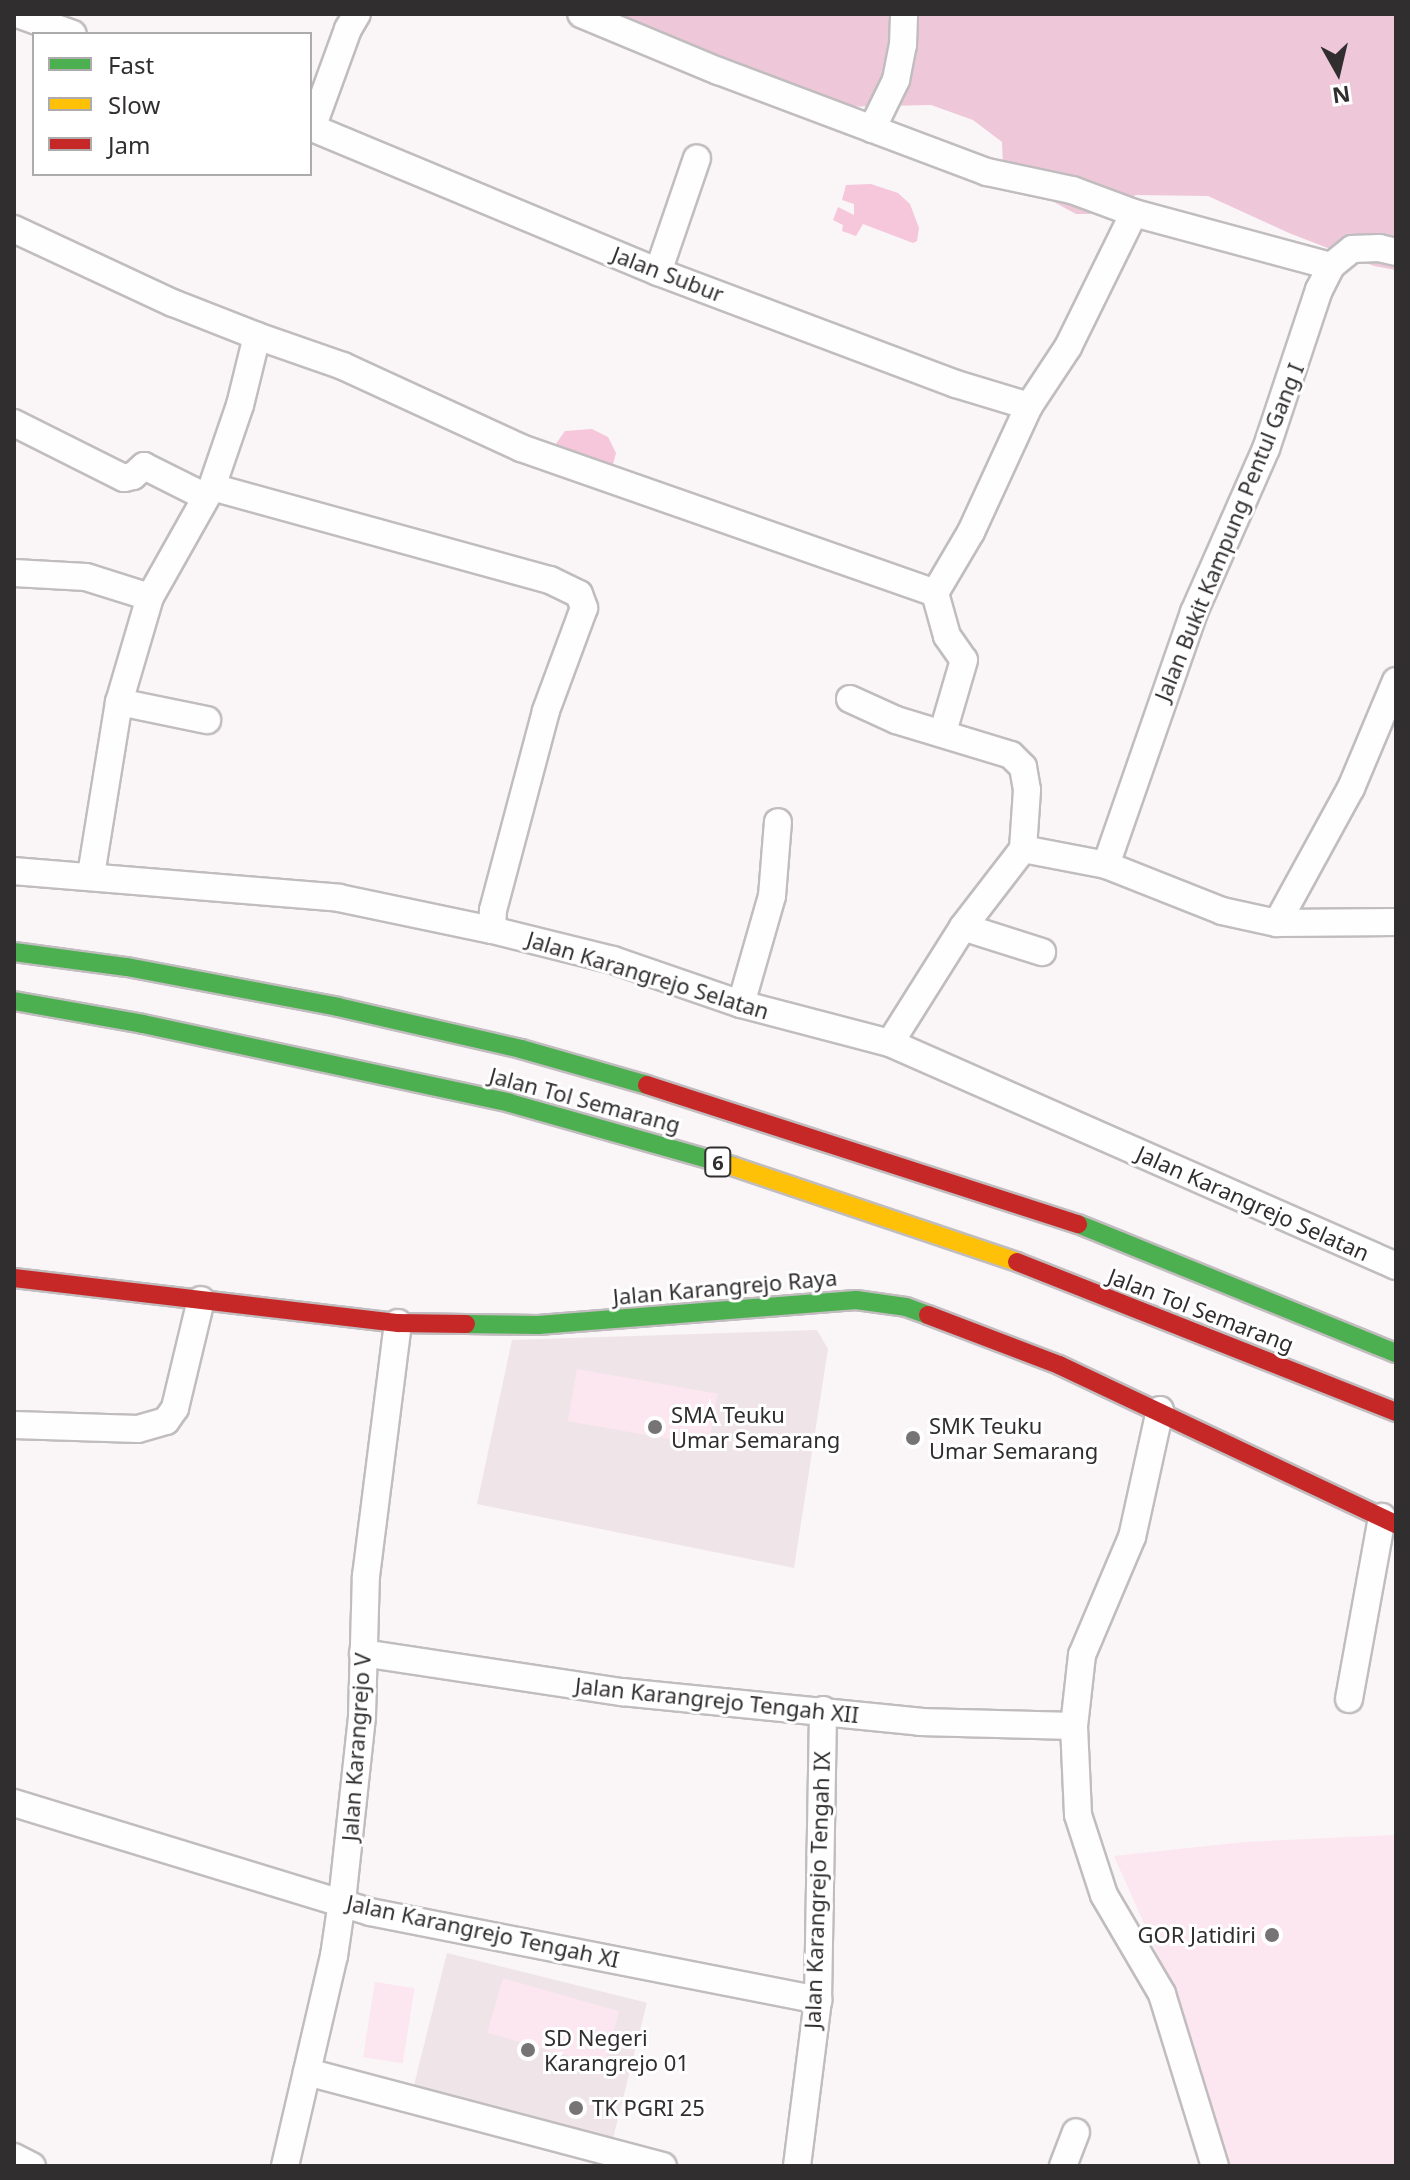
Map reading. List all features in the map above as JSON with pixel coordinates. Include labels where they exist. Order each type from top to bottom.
[{"type":"main road","name":"Jalan Tol Semarang","points":[[14,952],[127,967],[338,1007],[521,1049],[692,1097],[1113,1235],[1396,1353]]},
{"type":"main road","name":"Jalan Tol Semarang","points":[[14,1001],[143,1024],[510,1103],[692,1153],[991,1252],[1396,1412]]},
{"type":"main road","name":"Jalan Karangrejo Raya","points":[[14,1278],[398,1323],[528,1326],[856,1300],[906,1307],[950,1322],[1160,1410],[1389,1520]]},
{"type":"street","points":[[17,14],[67,32]]},
{"type":"street","name":"Jalan Subur","points":[[312,124],[348,29],[357,14]]},
{"type":"street","points":[[581,14],[987,172],[1072,190],[1134,213],[1331,266],[1352,249],[1379,248],[1396,252]]},
{"type":"street","points":[[872,129],[896,80],[903,45],[904,14]]},
{"type":"street","name":"Jalan Subur","points":[[312,127],[658,272],[956,384],[1029,406]]},
{"type":"street","points":[[658,272],[697,158]]},
{"type":"street","points":[[943,732],[964,660],[947,636],[935,593],[971,532],[1029,406],[1068,347],[1134,213]]},
{"type":"street","points":[[14,229],[173,303],[343,366],[521,448],[935,593]]},
{"type":"street","name":"Jalan Bukit Kampung Pentul Gang I","points":[[1106,865],[1194,612],[1262,461],[1319,290],[1331,266]]},
{"type":"street","points":[[91,875],[119,702],[150,597],[209,492],[240,405],[257,336]]},
{"type":"street","points":[[14,423],[124,478],[133,476],[144,466],[209,492],[475,559],[550,580],[579,594],[584,608],[546,711],[493,910],[492,930]]},
{"type":"street","points":[[14,573],[86,577],[150,597]]},
{"type":"street","points":[[1277,923],[1351,788],[1396,681]]},
{"type":"street","points":[[850,699],[896,720],[1011,755],[1023,767],[1027,811],[1023,849],[963,927],[890,1043]]},
{"type":"street","points":[[119,702],[207,720]]},
{"type":"street","points":[[741,1004],[772,896],[778,822]]},
{"type":"street","points":[[1023,849],[1106,865],[1222,911],[1277,923],[1396,922]]},
{"type":"street","name":"Jalan Karangrejo Selatan","points":[[14,871],[339,898],[492,930],[613,960],[741,1004],[890,1043],[1396,1266]]},
{"type":"street","points":[[963,927],[1042,952]]},
{"type":"street","points":[[14,1425],[138,1429],[166,1421],[175,1408],[201,1300]]},
{"type":"street","name":"Jalan Karangrejo V","points":[[285,2166],[334,1956],[342,1901],[361,1732],[366,1576],[398,1323]]},
{"type":"street","points":[[1160,1410],[1132,1537],[1082,1655],[1074,1726],[1078,1815],[1104,1895],[1162,1994],[1215,2166]]},
{"type":"street","points":[[1349,1699],[1389,1520]]},
{"type":"street","name":"Jalan Karangrejo Tengah XII","points":[[363,1653],[622,1692],[920,1722],[1074,1726]]},
{"type":"street","name":"Jalan Karangrejo Tengah IX","points":[[797,2166],[818,2000],[823,1710]]},
{"type":"street","name":"Jalan Karangrejo Tengah XI","points":[[14,1803],[370,1912],[818,2000]]},
{"type":"street","points":[[307,2072],[663,2166]]},
{"type":"street","points":[[1063,2166],[1076,2132]]},
{"type":"street","points":[[14,2157],[32,2166]]},
{"type":"shaded area","points":[[603,14],[1396,14],[1396,270],[1374,266],[1289,233],[1208,196],[1136,195],[1090,214],[1076,214],[1052,201],[1004,191],[1002,142],[973,120],[931,105],[836,107]]},
{"type":"shaded area","points":[[871,184],[898,193],[910,204],[919,228],[917,241],[913,243],[863,224],[856,236],[842,231],[843,225],[833,220],[838,207],[854,215],[854,204],[842,200],[846,185]]},
{"type":"shaded area","points":[[592,429],[608,437],[616,453],[612,468],[553,448],[565,431]]},
{"type":"shaded area","name":"SMA Teuku Umar Semarang","points":[[817,1330],[828,1349],[794,1568],[477,1504],[512,1340]]},
{"type":"shaded area","points":[[577,1369],[718,1394],[709,1446],[568,1421]]},
{"type":"shaded area","name":"GOR Jatidiri","points":[[1396,1835],[1396,2166],[1222,2166],[1184,2013],[1114,1856],[1245,1842]]},
{"type":"shaded area","name":"SD Negeri Karangrejo 01","points":[[447,1953],[647,2003],[610,2149],[410,2100]]},
{"type":"shaded area","points":[[503,1978],[619,2011],[604,2066],[487,2033]]},
{"type":"shaded area","points":[[375,1982],[415,1988],[403,2063],[363,2057]]},
{"type":"traffic: fast","points":[[14,952],[127,967],[338,1007],[521,1049],[647,1085]]},
{"type":"traffic: fast","points":[[14,1001],[143,1024],[510,1103],[732,1166]]},
{"type":"traffic: fast","points":[[1078,1224],[1396,1353]]},
{"type":"traffic: fast","points":[[466,1324],[538,1325],[856,1300],[906,1307],[928,1315]]},
{"type":"traffic: slow","points":[[732,1166],[1017,1262]]},
{"type":"traffic: jam","points":[[647,1085],[1078,1224]]},
{"type":"traffic: jam","points":[[1017,1262],[1396,1412]]},
{"type":"traffic: jam","points":[[14,1278],[398,1323],[466,1324]]},
{"type":"traffic: jam","points":[[928,1315],[1059,1365],[1396,1524]]},
{"type":"place","name":"SMA Teuku Umar Semarang","points":[[655,1427]]},
{"type":"place","name":"SMK Teuku Umar Semarang","points":[[913,1438]]},
{"type":"place","name":"GOR Jatidiri","points":[[1272,1935]]},
{"type":"place","name":"SD Negeri Karangrejo 01","points":[[528,2050]]},
{"type":"place","name":"TK PGRI 25","points":[[576,2108]]}]
